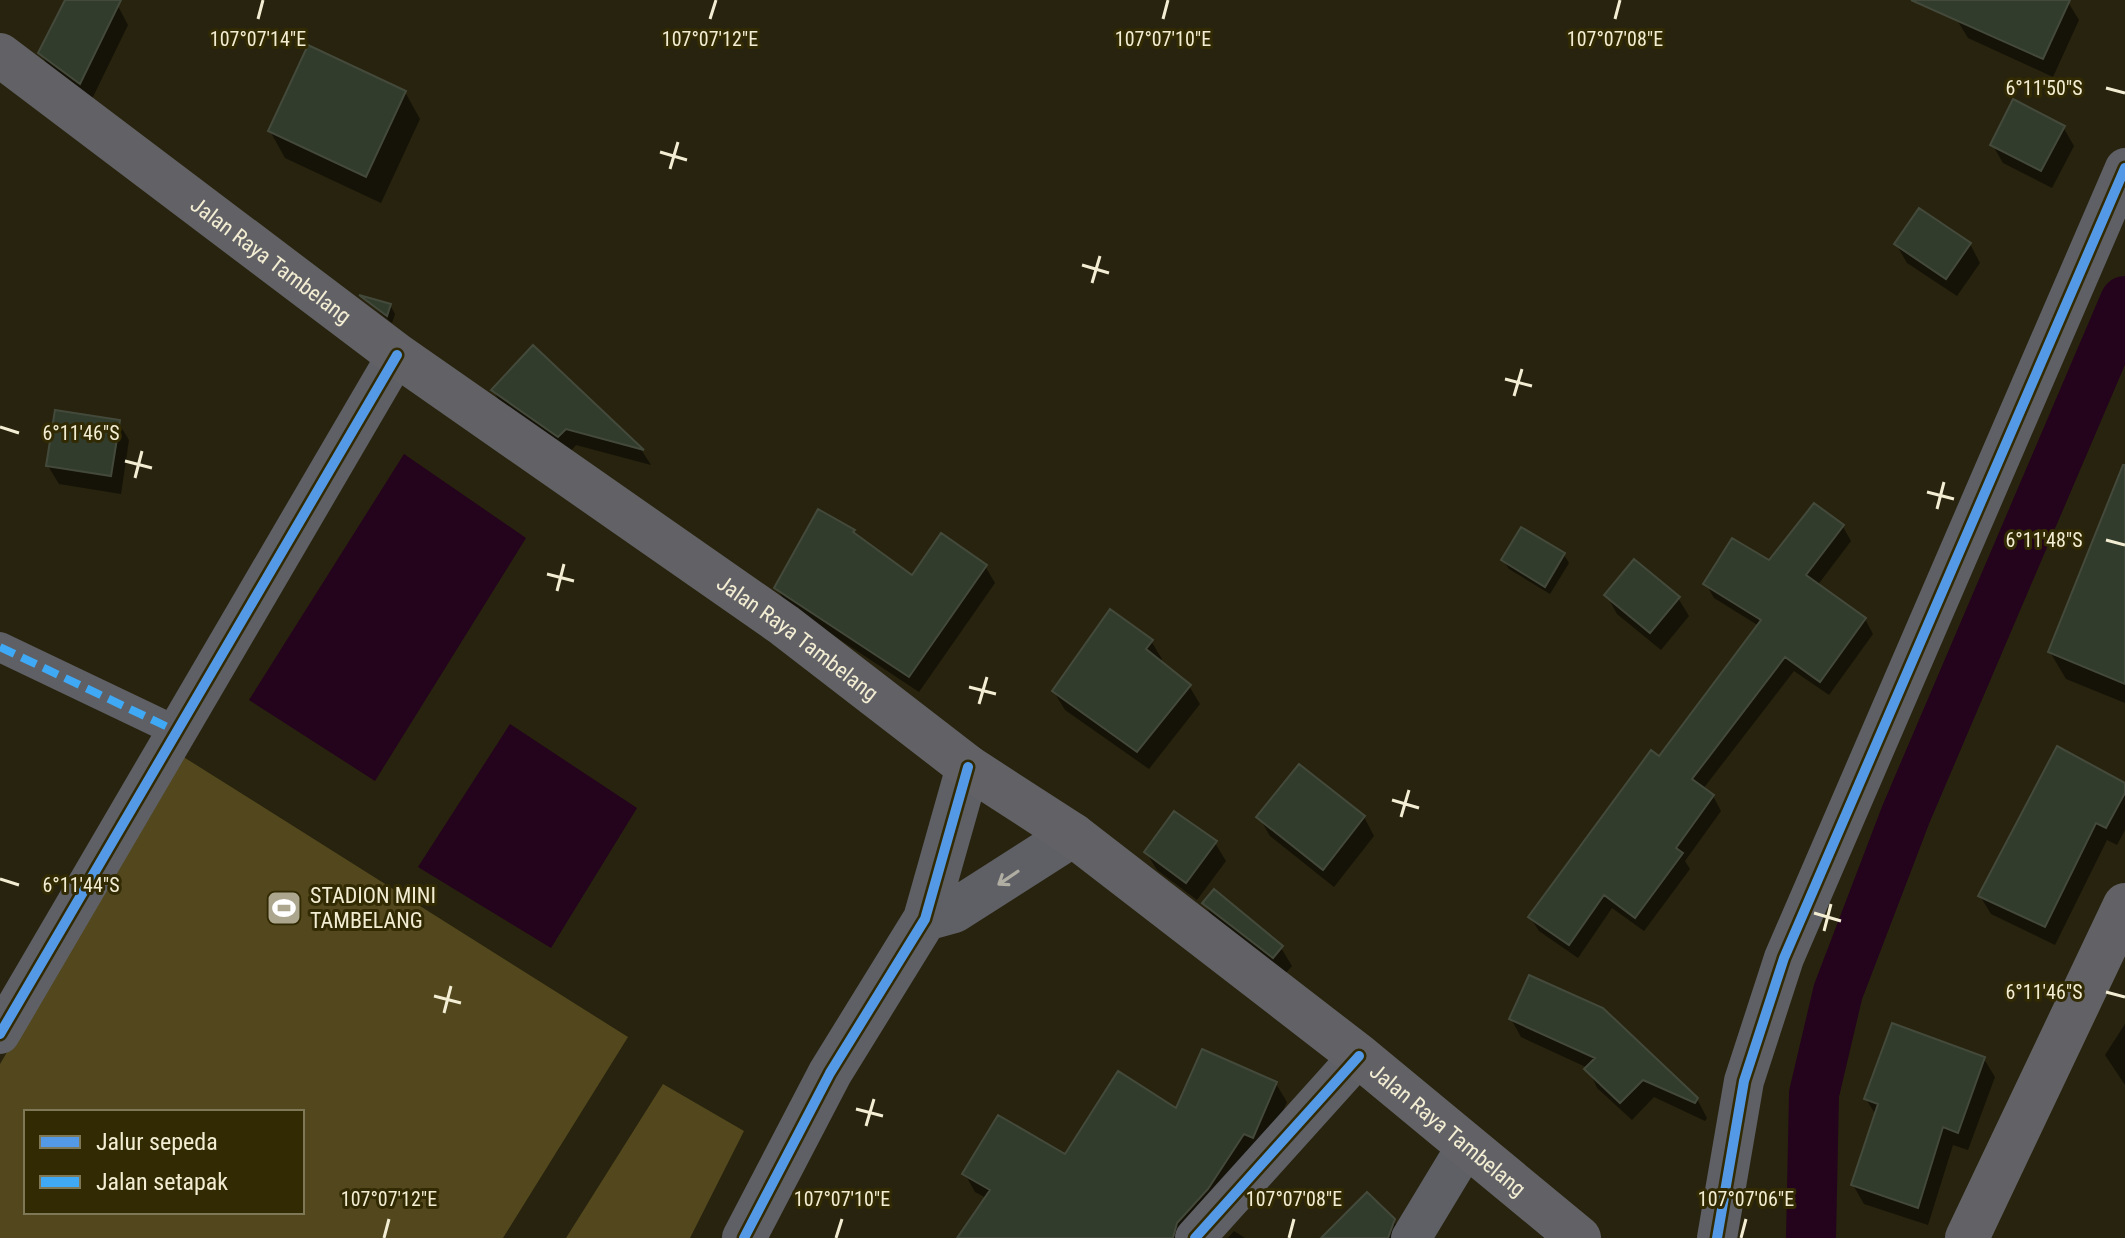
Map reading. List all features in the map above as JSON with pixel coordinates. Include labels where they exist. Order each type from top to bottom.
[{"type":"main road","name":"Jalan Raya Tambelang","points":[[0,55],[397,355],[784,625],[968,767],[1073,835],[1359,1056],[1579,1238]]},
{"type":"main road","points":[[1967,1238],[2125,905]]},
{"type":"street","points":[[1717,1238],[1744,1081],[1784,958],[2125,168]]},
{"type":"street","points":[[0,1034],[397,355]]},
{"type":"street","points":[[0,647],[176,731]]},
{"type":"street","points":[[744,1238],[830,1073],[925,919],[968,767]]},
{"type":"street","points":[[925,919],[954,911],[1073,835]]},
{"type":"street","points":[[1195,1238],[1359,1056]]},
{"type":"street","points":[[1411,1238],[1466,1147]]},
{"type":"shaded area","points":[[404,454],[526,538],[375,781],[249,700]]},
{"type":"shaded area","points":[[510,724],[637,808],[551,948],[418,867]]},
{"type":"shaded area","name":"STADION MINI TAMBELANG","points":[[182,756],[628,1037],[503,1238],[0,1238],[0,1064]]},
{"type":"shaded area","points":[[663,1084],[744,1131],[690,1238],[566,1238]]},
{"type":"building","points":[[65,0],[121,0],[80,84],[38,53]]},
{"type":"building","points":[[1911,0],[2070,0],[2043,59]]},
{"type":"building","points":[[308,45],[406,91],[366,177],[268,131]]},
{"type":"building","points":[[2013,99],[2065,126],[2041,171],[1990,145]]},
{"type":"building","points":[[1919,208],[1971,243],[1946,279],[1894,244]]},
{"type":"building","points":[[359,295],[391,304],[387,316]]},
{"type":"building","points":[[533,345],[644,450],[566,429],[558,437],[491,390]]},
{"type":"building","points":[[55,410],[120,420],[111,476],[46,466]]},
{"type":"building","points":[[2125,465],[2125,684],[2048,652]]},
{"type":"building","points":[[1814,503],[1844,525],[1806,575],[1866,618],[1820,682],[1785,657],[1692,779],[1714,795],[1676,848],[1683,853],[1635,918],[1604,895],[1569,945],[1528,917],[1651,750],[1659,756],[1761,620],[1703,584],[1732,538],[1769,560]]},
{"type":"building","points":[[818,509],[855,530],[853,532],[912,575],[941,533],[987,565],[909,677],[774,588]]},
{"type":"building","points":[[1521,527],[1565,553],[1545,587],[1501,560]]},
{"type":"building","points":[[1634,559],[1680,597],[1650,633],[1604,595]]},
{"type":"building","points":[[1110,609],[1153,640],[1146,649],[1191,685],[1137,752],[1052,691]]},
{"type":"building","points":[[2057,746],[2125,783],[2125,793],[2106,828],[2096,823],[2045,927],[1978,896]]},
{"type":"building","points":[[1299,764],[1365,816],[1323,870],[1256,817]]},
{"type":"building","points":[[1174,811],[1217,841],[1186,883],[1144,852]]},
{"type":"building","points":[[1214,889],[1283,946],[1273,958],[1202,903]]},
{"type":"building","points":[[1529,975],[1603,1008],[1698,1098],[1695,1103],[1643,1080],[1620,1103],[1584,1069],[1595,1058],[1509,1019]]},
{"type":"building","points":[[1892,1023],[1985,1057],[1958,1133],[1943,1127],[1918,1208],[1851,1185],[1878,1104],[1864,1099]]},
{"type":"building","points":[[1202,1049],[1277,1082],[1253,1138],[1244,1134],[1208,1189],[1177,1223],[1173,1238],[957,1238],[990,1190],[962,1174],[998,1115],[1065,1154],[1118,1071],[1176,1108]]},
{"type":"building","points":[[1367,1192],[1395,1219],[1388,1238],[1321,1238]]},
{"type":"waterway","points":[[1811,1238],[1814,1094],[1838,992],[1906,814],[2125,301]]},
{"type":"marked path","points":[[0,647],[176,731]]},
{"type":"cycle path","points":[[1717,1238],[1744,1081],[1784,958],[2125,168]]},
{"type":"cycle path","points":[[0,1034],[397,355]]},
{"type":"cycle path","points":[[744,1238],[830,1073],[925,919],[968,767]]},
{"type":"cycle path","points":[[1195,1238],[1359,1056]]},
{"type":"place","name":"STADION MINI TAMBELANG","points":[[284,908]]}]
